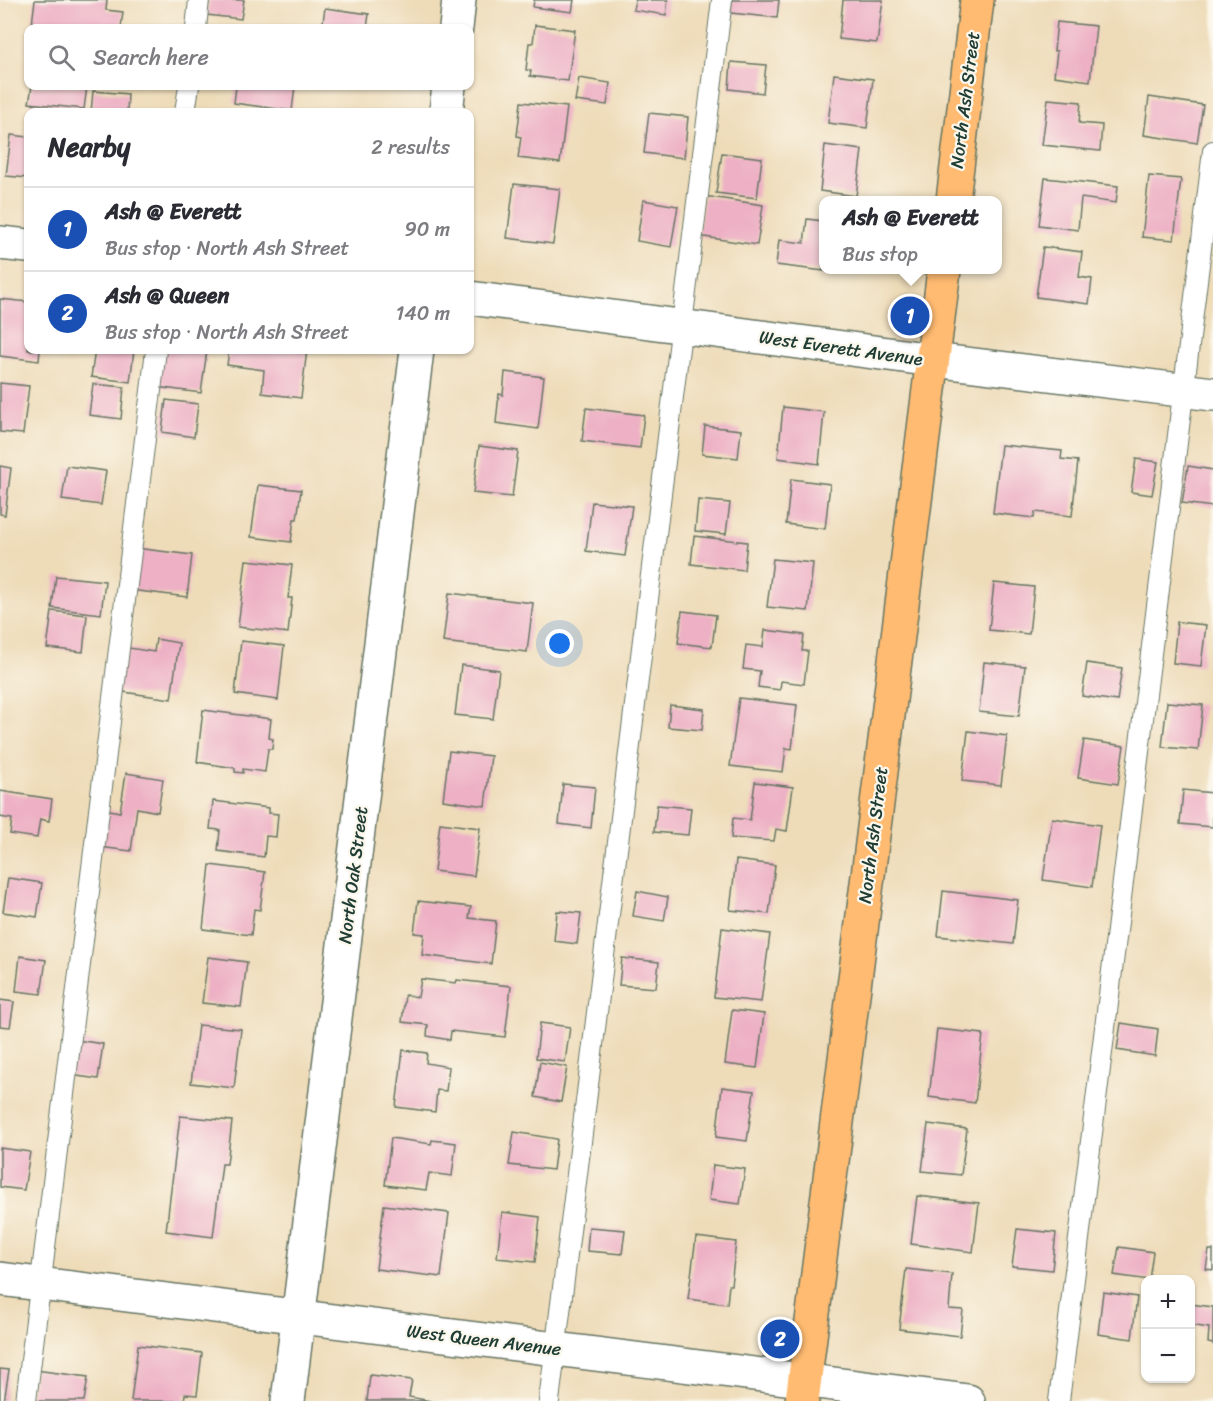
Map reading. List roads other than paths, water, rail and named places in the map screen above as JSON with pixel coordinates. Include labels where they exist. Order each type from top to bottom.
[{"type":"main road","name":"North Ash Street","points":[[954,196],[977,0]]},
{"type":"main road","name":"North Ash Street","points":[[804,1391],[944,274]]},
{"type":"street","points":[[456,24],[459,0]]},
{"type":"street","points":[[446,108],[449,90]]},
{"type":"street","points":[[0,243],[24,246]]},
{"type":"street","name":"West Everett Avenue","points":[[474,299],[1199,393]]},
{"type":"street","name":"North Oak Street","points":[[288,1401],[417,354]]},
{"type":"street","name":"West Queen Avenue","points":[[0,1279],[556,1349],[804,1391],[968,1401]]},
{"type":"lane","points":[[196,24],[199,0]]},
{"type":"lane","points":[[549,1401],[722,0]]},
{"type":"lane","points":[[186,108],[188,90]]},
{"type":"lane","points":[[1059,1401],[1199,393],[1213,151]]},
{"type":"lane","points":[[26,1401],[156,354]]},
{"type":"place","name":"Ash @ Everett","points":[[910,316]]},
{"type":"place","name":"Ash @ Queen","points":[[780,1339]]}]
